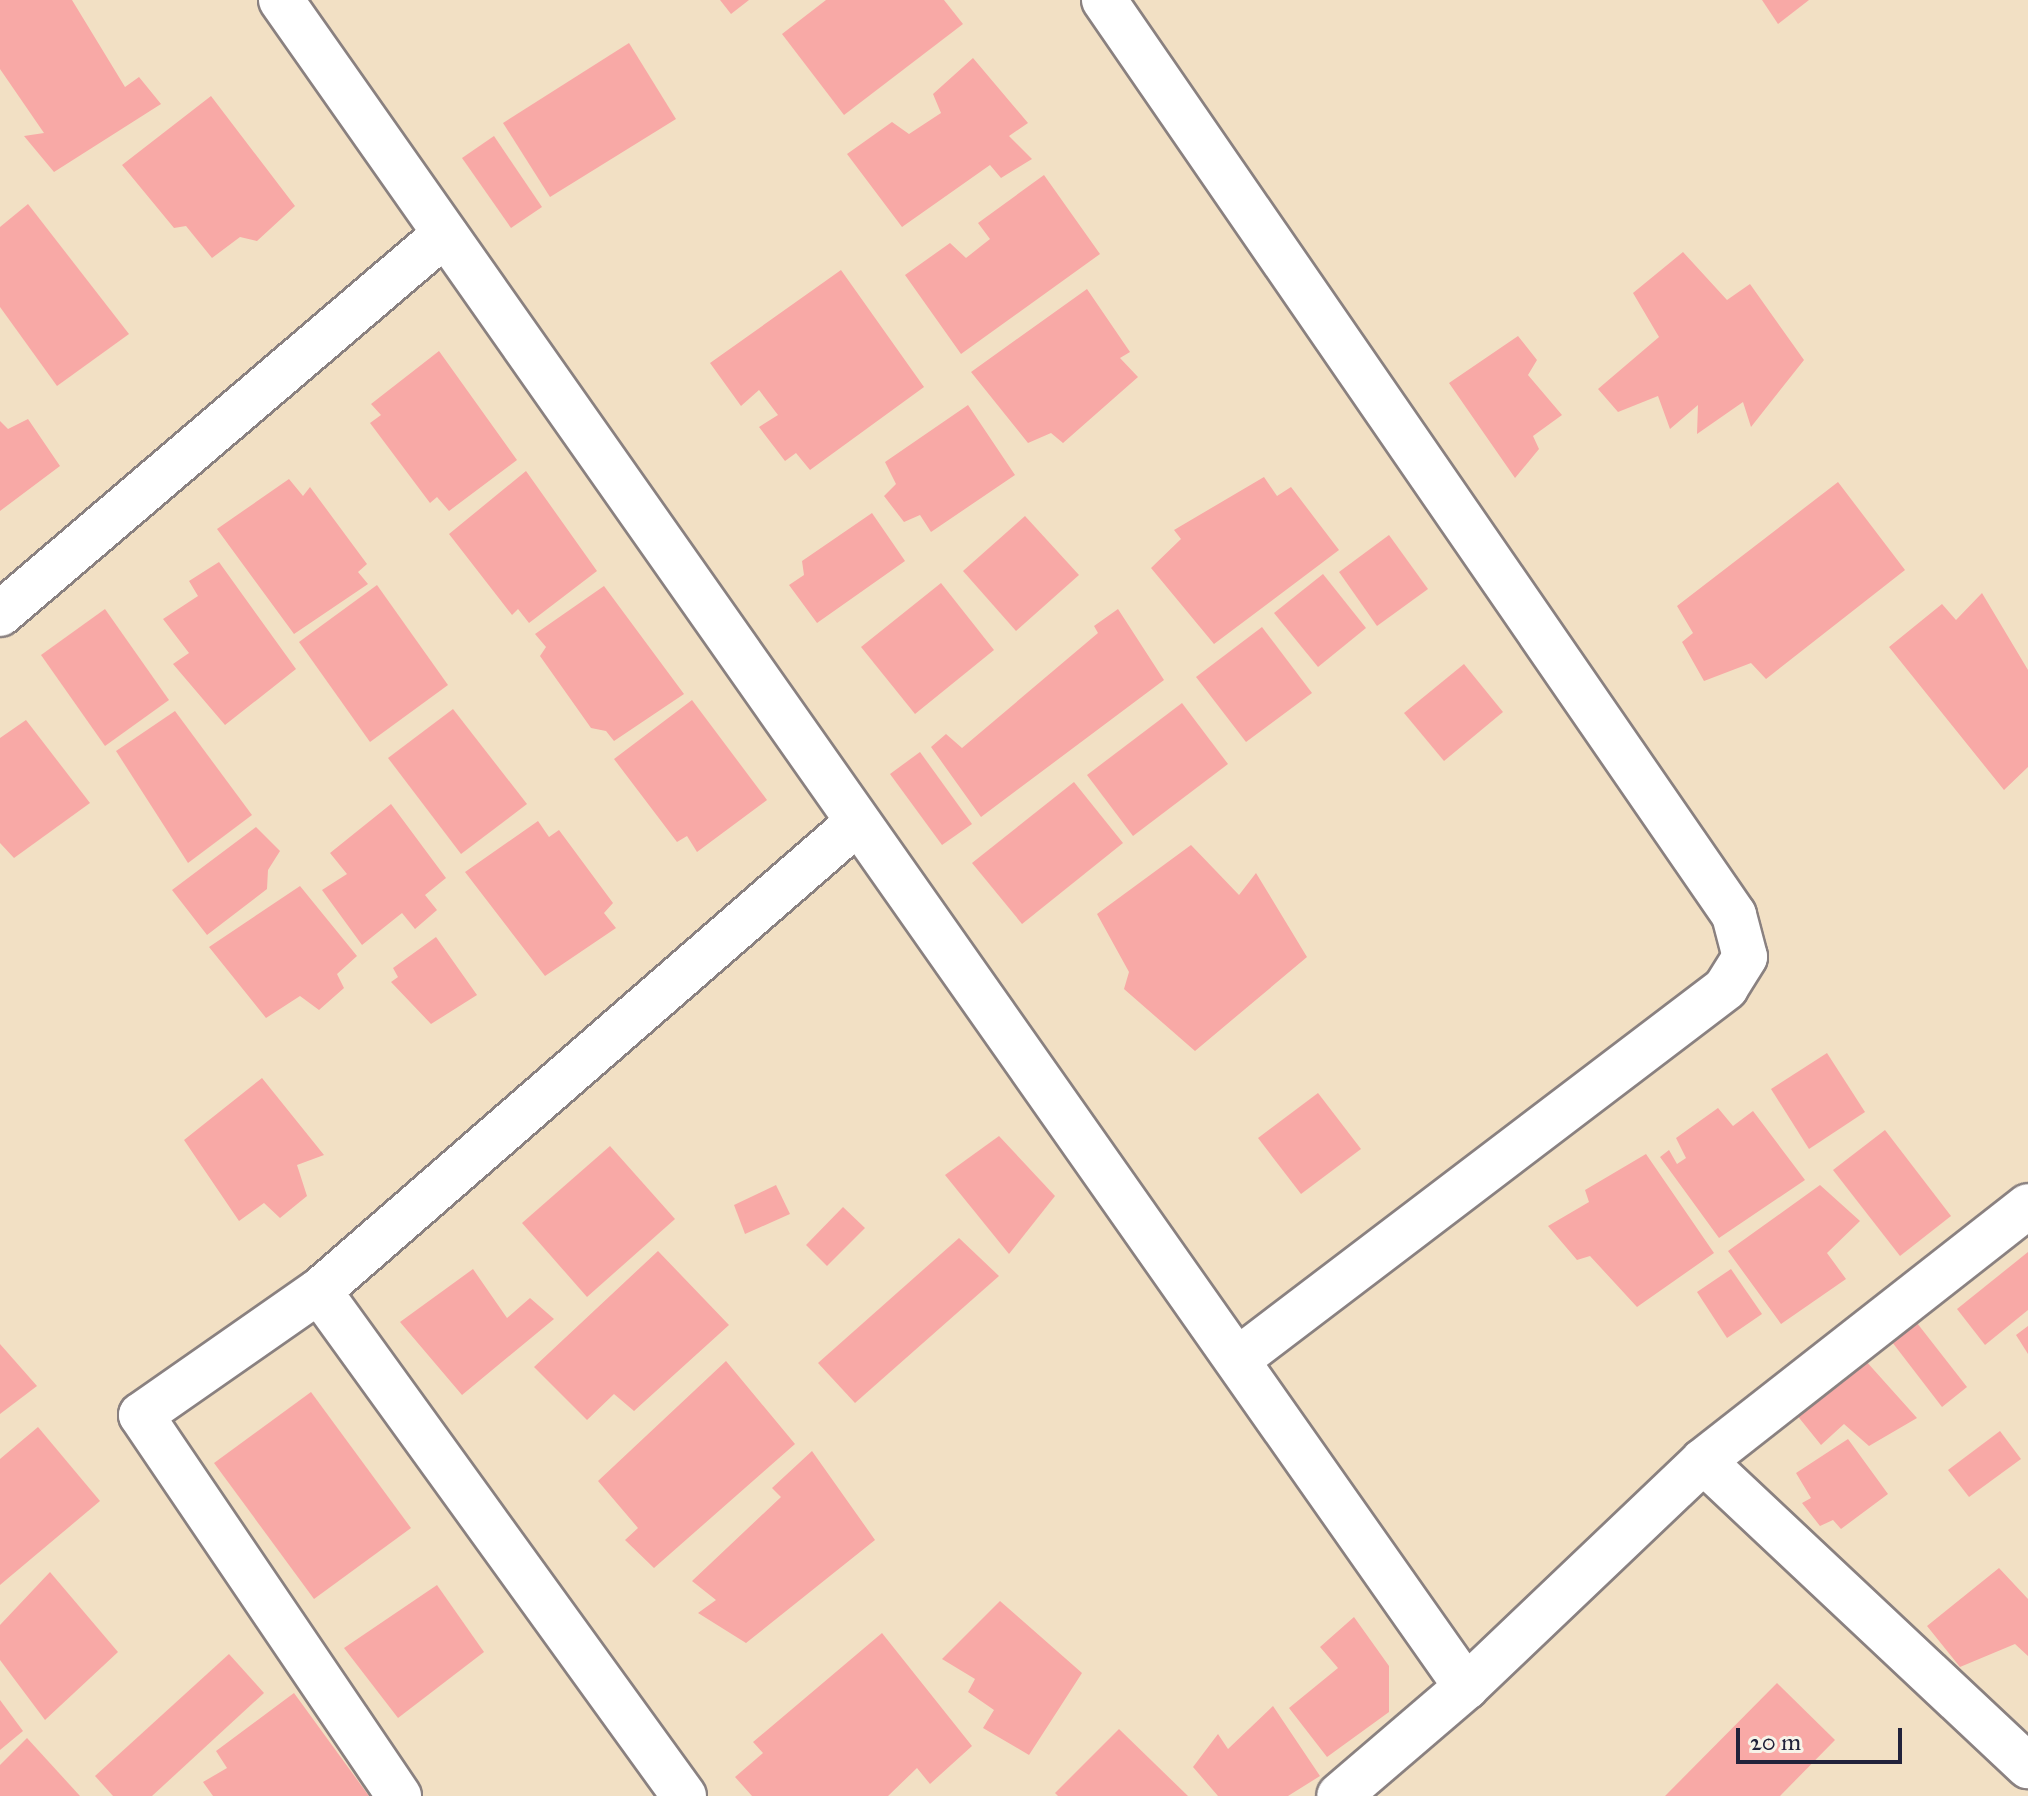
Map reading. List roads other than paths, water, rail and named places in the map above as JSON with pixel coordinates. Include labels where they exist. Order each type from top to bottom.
[{"type":"street","points":[[281,0],[1466,1687]]},
{"type":"street","points":[[1104,0],[1734,915],[1745,957],[1726,988],[1237,1360]]},
{"type":"street","points":[[0,614],[445,234]]},
{"type":"street","points":[[399,1796],[141,1415],[319,1291],[858,822]]},
{"type":"street","points":[[1339,1796],[1466,1687],[1703,1461],[2028,1206]]},
{"type":"street","points":[[319,1291],[684,1796]]},
{"type":"street","points":[[1703,1461],[2028,1766]]}]
